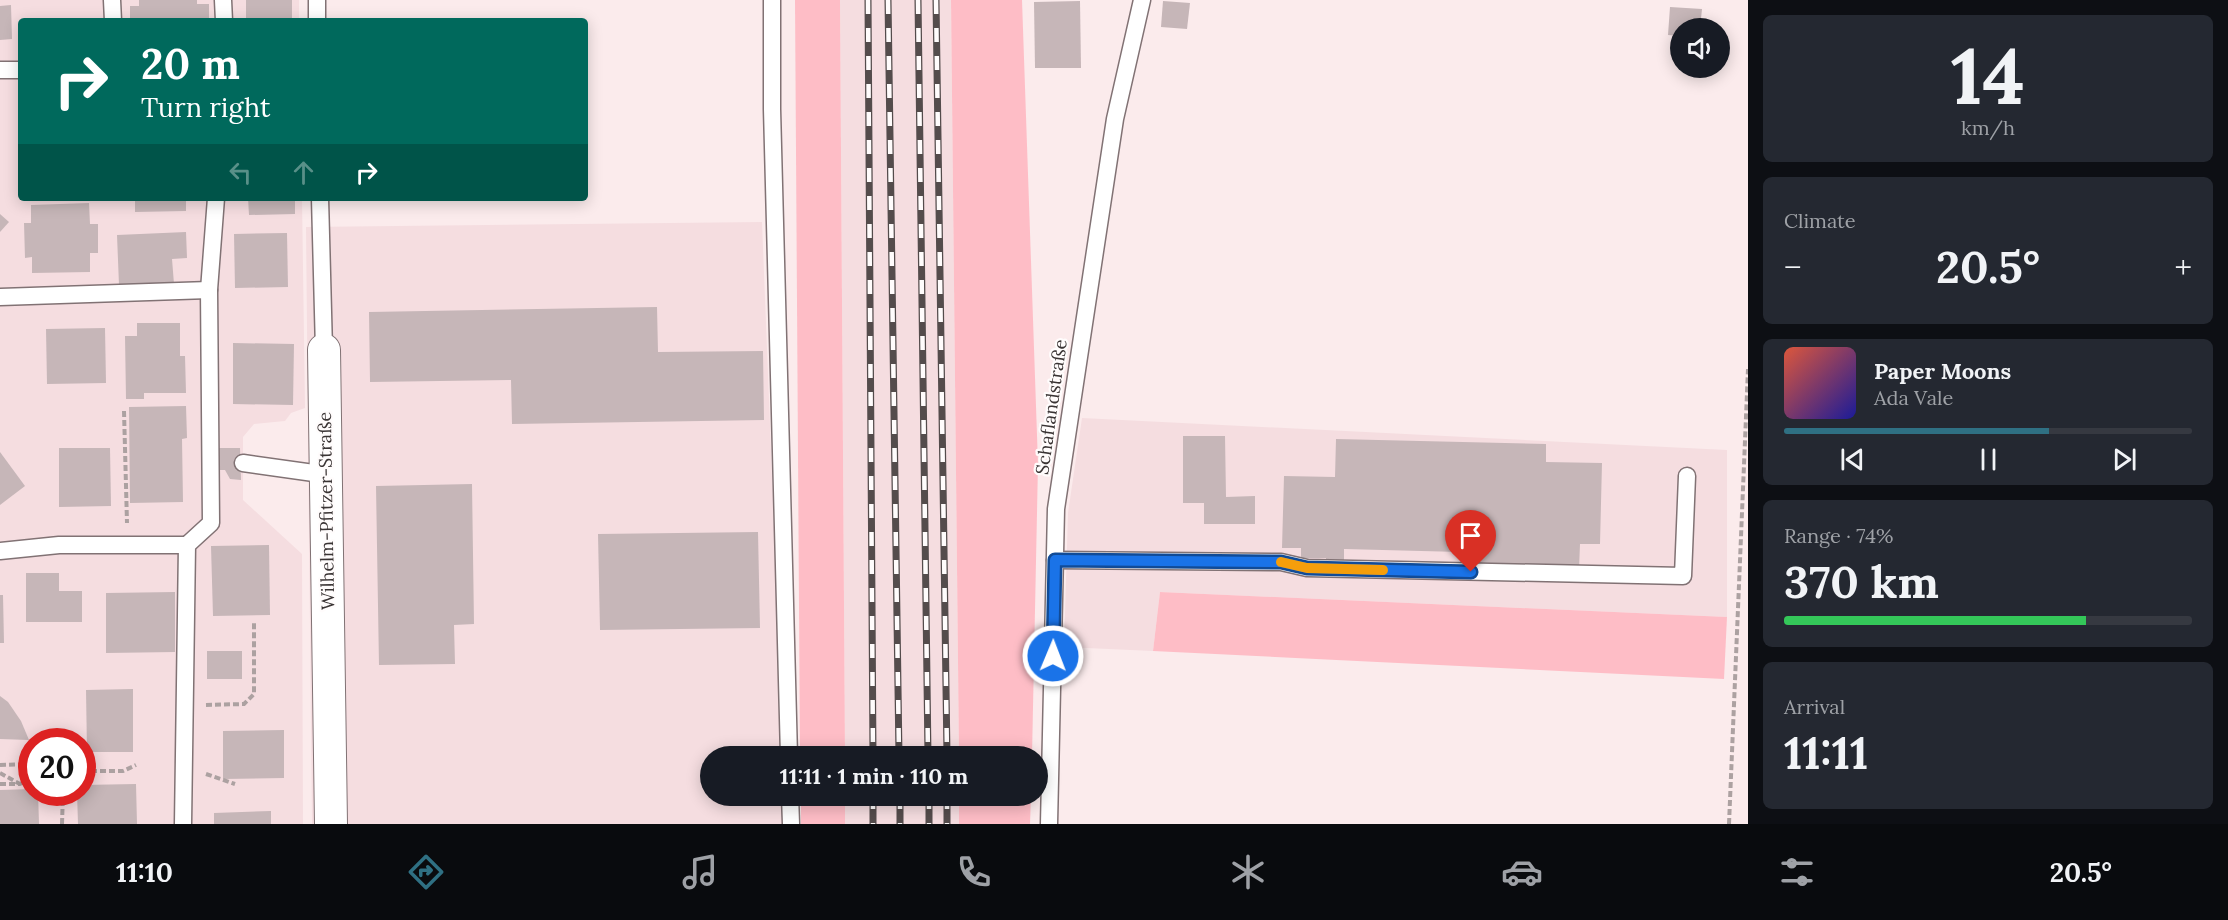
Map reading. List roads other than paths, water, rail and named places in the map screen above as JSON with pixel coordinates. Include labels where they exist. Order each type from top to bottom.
[{"type":"street","name":"Wilhelm-Pfitzer-Straße","points":[[324,350],[328,475],[331,824]]},
{"type":"lane","points":[[112,0],[113,18]]},
{"type":"lane","points":[[223,0],[224,18]]},
{"type":"lane","points":[[317,0],[317,18]]},
{"type":"lane","points":[[772,0],[772,109],[789,746]]},
{"type":"lane","name":"Schaflandstraße","points":[[1049,824],[1056,509],[1115,119],[1142,0]]},
{"type":"lane","points":[[0,70],[18,70]]},
{"type":"lane","points":[[0,551],[59,545],[186,545],[211,523],[209,290],[216,201]]},
{"type":"lane","name":"Wilhelm-Pfitzer-Straße","points":[[320,201],[324,350]]},
{"type":"lane","points":[[0,297],[209,290]]},
{"type":"lane","points":[[243,463],[328,475]]},
{"type":"lane","points":[[1055,560],[1281,562],[1307,568],[1683,576],[1688,476]]},
{"type":"lane","points":[[183,824],[186,545]]},
{"type":"lane","points":[[790,806],[791,824]]},
{"type":"railway","points":[[868,0],[873,746]]},
{"type":"railway","points":[[888,0],[899,746]]},
{"type":"railway","points":[[918,0],[928,746]]},
{"type":"railway","points":[[936,0],[947,746]]},
{"type":"railway","points":[[873,806],[873,824]]},
{"type":"railway","points":[[900,806],[900,824]]},
{"type":"railway","points":[[929,806],[929,824]]},
{"type":"railway","points":[[947,806],[947,824]]}]
